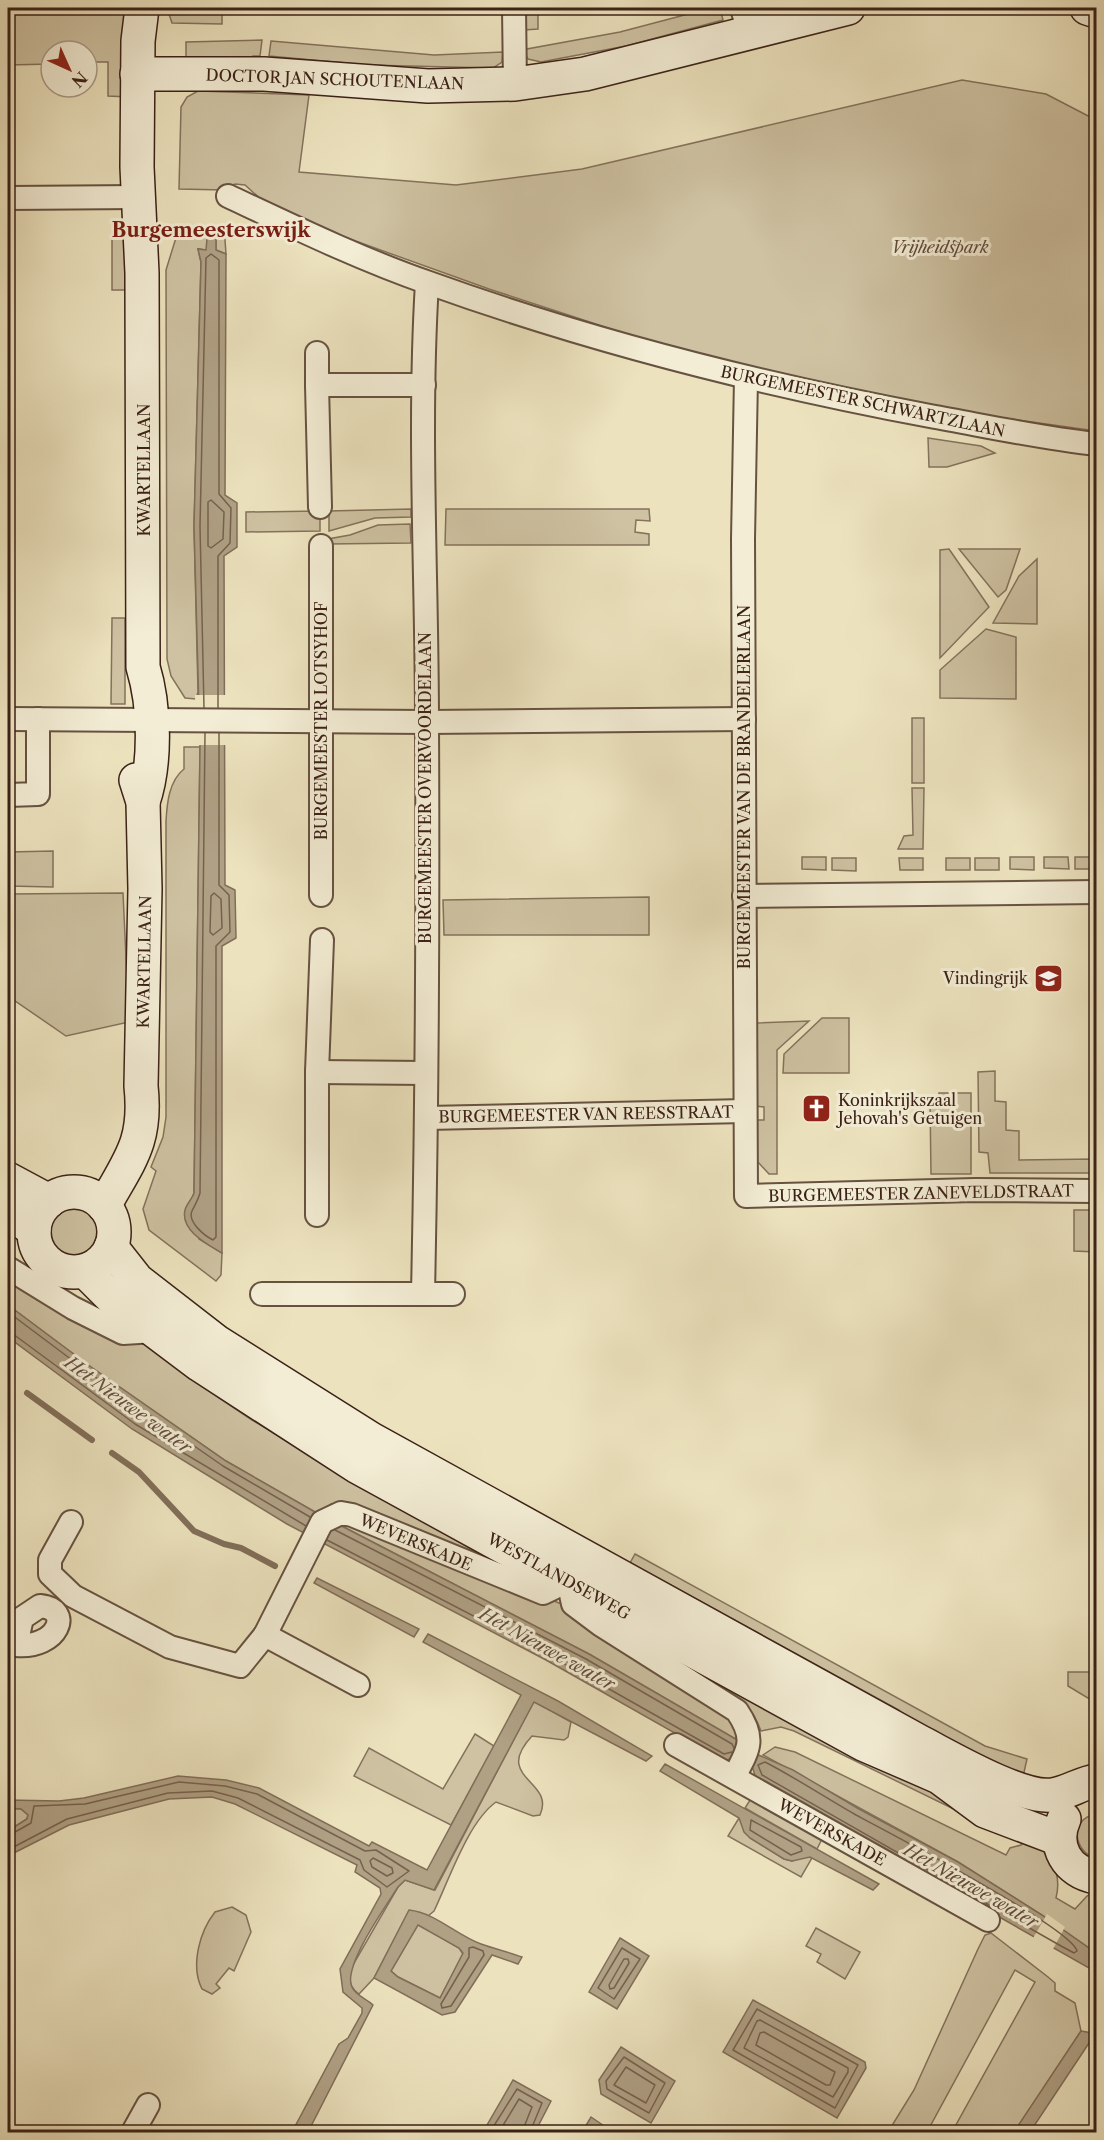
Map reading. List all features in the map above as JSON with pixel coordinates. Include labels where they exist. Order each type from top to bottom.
[{"type":"main road","name":"DOCTOR JAN SCHOUTENLAAN","points":[[147,74],[264,74],[429,86],[515,84],[585,74],[746,20],[848,8]]},
{"type":"main road","points":[[1087,8],[1096,11]]},
{"type":"main road","name":"KWARTELLAAN","points":[[94,1199],[139,1142],[144,1115],[141,1086],[143,802],[151,781],[154,719],[149,686],[143,668],[142,273],[138,198],[147,74],[154,47],[142,10]]},
{"type":"main road","name":"KWARTELLAAN","points":[[142,273],[154,225],[147,74]]},
{"type":"main road","points":[[8,1179],[49,1201]]},
{"type":"main road","points":[[65,1193],[94,1199],[113,1221],[111,1247],[101,1262],[85,1271],[66,1272],[49,1264],[37,1249],[21,1221],[38,1213],[49,1201],[65,1193]]},
{"type":"main road","name":"WESTLANDSEWEG","points":[[111,1247],[137,1280],[217,1342],[573,1568],[862,1744],[910,1762],[939,1777],[985,1811],[1059,1839]]},
{"type":"main road","name":"WESTLANDSEWEG","points":[[85,1271],[116,1301],[200,1365],[356,1466],[573,1568],[991,1779],[1037,1794],[1053,1795],[1096,1781]]},
{"type":"main road","points":[[1096,1798],[1080,1802],[1072,1808],[1064,1819],[1059,1839],[1064,1856],[1072,1866],[1084,1874],[1096,1877]]},
{"type":"street","points":[[514,8],[515,84]]},
{"type":"street","name":"BURGEMEESTER SCHWARTZLAAN","points":[[228,196],[326,242],[427,283],[613,343],[838,400],[1040,438],[1096,444]]},
{"type":"street","points":[[8,198],[138,198]]},
{"type":"street","name":"BURGEMEESTER OVERVOORDELAAN","points":[[423,1293],[427,1118],[427,722],[423,529],[427,283]]},
{"type":"street","points":[[317,352],[320,507]]},
{"type":"street","name":"BURGEMEESTER VAN DE BRANDELERLAAN","points":[[746,378],[744,719],[746,1196]]},
{"type":"street","points":[[317,385],[424,385]]},
{"type":"street","name":"BURGEMEESTER LOTSYHOF","points":[[321,546],[321,895]]},
{"type":"street","points":[[8,719],[427,722],[744,719]]},
{"type":"street","points":[[8,795],[38,794],[38,719]]},
{"type":"street","points":[[744,896],[1096,892]]},
{"type":"street","points":[[317,1215],[317,1072],[322,940]]},
{"type":"street","points":[[317,1072],[426,1073]]},
{"type":"street","name":"BURGEMEESTER VAN REESSTRAAT","points":[[427,1118],[745,1111]]},
{"type":"street","name":"BURGEMEESTER ZANEVELDSTRAAT","points":[[746,1196],[975,1190],[1096,1191]]},
{"type":"street","points":[[8,1268],[73,1308],[123,1333],[155,1331]]},
{"type":"street","points":[[262,1294],[453,1294]]},
{"type":"street","name":"WEVERSKADE","points":[[71,1522],[50,1560],[50,1574],[73,1596],[170,1647],[240,1666],[265,1635],[318,1530],[340,1514],[352,1515],[543,1593],[573,1568]]},
{"type":"street","points":[[573,1568],[573,1604],[601,1625],[737,1711],[747,1726],[742,1762]]},
{"type":"street","points":[[265,1635],[358,1685]]},
{"type":"street","name":"WEVERSKADE","points":[[676,1745],[742,1762],[988,1920]]},
{"type":"street","points":[[133,2133],[148,2105]]},
{"type":"green space","points":[[8,8],[129,8],[129,97],[108,96],[108,62],[99,62],[99,39],[39,39],[39,64],[8,65]]},
{"type":"green space","points":[[167,8],[222,8],[222,24],[172,23]]},
{"type":"green space","points":[[524,8],[538,8],[538,29],[524,30]]},
{"type":"green space","points":[[711,8],[720,8],[723,20],[626,46],[541,62],[528,59],[525,53],[527,49],[620,32]]},
{"type":"green space","points":[[262,40],[260,56],[253,56],[253,65],[186,64],[186,42]]},
{"type":"green space","points":[[271,41],[434,55],[503,52],[502,62],[493,68],[367,65],[269,56]]},
{"type":"green space","name":"Vrijheidspark","points":[[962,80],[1046,94],[1096,120],[1096,431],[967,413],[758,371],[663,346],[489,289],[336,234],[265,203],[245,185],[235,184],[225,190],[179,189],[181,107],[187,97],[198,91],[309,95],[299,172],[456,185],[582,169]]},
{"type":"green space","points":[[112,226],[131,226],[131,290],[112,290]]},
{"type":"green space","points":[[224,226],[226,254],[216,250],[216,239],[206,250],[198,249],[201,262],[194,526],[198,692],[196,699],[185,698],[171,676],[167,659],[166,270],[179,228]]},
{"type":"green space","points":[[928,438],[981,446],[995,453],[947,467],[929,467]]},
{"type":"green space","points":[[411,509],[411,517],[375,518],[329,531],[329,511]]},
{"type":"green space","points":[[446,509],[649,509],[650,521],[636,520],[635,532],[649,534],[649,545],[445,545]]},
{"type":"green space","points":[[320,511],[320,531],[246,532],[246,512]]},
{"type":"green space","points":[[410,524],[411,543],[328,544],[328,539],[350,535],[378,525]]},
{"type":"green space","points":[[949,549],[989,607],[940,658],[940,550]]},
{"type":"green space","points":[[959,549],[1020,549],[1006,590],[998,597]]},
{"type":"green space","points":[[1037,559],[1037,624],[993,623],[1019,576]]},
{"type":"green space","points":[[112,618],[125,618],[125,704],[111,704]]},
{"type":"green space","points":[[986,629],[1016,637],[1016,699],[940,698],[940,670]]},
{"type":"green space","points":[[912,718],[924,718],[924,783],[912,783]]},
{"type":"green space","points":[[184,747],[200,747],[194,1193],[191,1204],[199,1239],[222,1253],[221,1275],[216,1281],[149,1230],[143,1209],[156,1171],[151,1167],[163,1137],[166,1117],[166,821],[172,786],[184,769]]},
{"type":"green space","points":[[912,788],[924,788],[923,849],[898,849],[904,836],[913,835]]},
{"type":"green space","points":[[53,851],[53,887],[8,886],[8,852]]},
{"type":"green space","points":[[802,857],[826,857],[826,870],[802,869]]},
{"type":"green space","points":[[1010,857],[1034,857],[1034,870],[1010,869]]},
{"type":"green space","points":[[1044,857],[1068,857],[1069,869],[1044,868]]},
{"type":"green space","points":[[1075,857],[1096,857],[1096,869],[1075,869]]},
{"type":"green space","points":[[832,858],[856,858],[856,871],[832,870]]},
{"type":"green space","points":[[899,858],[923,858],[923,870],[900,870]]},
{"type":"green space","points":[[946,858],[970,858],[970,870],[946,870]]},
{"type":"green space","points":[[975,858],[999,858],[999,870],[975,870]]},
{"type":"green space","points":[[123,893],[129,1022],[66,1036],[8,996],[8,894]]},
{"type":"green space","points":[[649,897],[649,935],[444,935],[443,900]]},
{"type":"green space","points":[[822,1018],[849,1018],[849,1073],[783,1073],[784,1054]]},
{"type":"green space","points":[[809,1021],[777,1050],[777,1174],[769,1174],[757,1161],[755,1120],[764,1120],[764,1107],[755,1106],[755,1023]]},
{"type":"green space","points":[[995,1071],[995,1101],[1006,1102],[1006,1130],[1019,1131],[1019,1160],[1096,1159],[1096,1173],[990,1173],[988,1153],[979,1152],[978,1072]]},
{"type":"green space","points":[[939,1093],[971,1093],[971,1174],[931,1174],[930,1101],[939,1100]]},
{"type":"green space","points":[[69,1206],[79,1206],[92,1213],[99,1226],[99,1236],[92,1249],[79,1256],[69,1256],[60,1252],[53,1245],[49,1236],[49,1226],[53,1217],[60,1210]]},
{"type":"green space","points":[[1074,1210],[1096,1210],[1096,1252],[1074,1251]]},
{"type":"green space","points":[[8,1277],[181,1358],[191,1379],[252,1420],[495,1563],[545,1583],[334,1508],[331,1504],[322,1516],[226,1461],[91,1367],[8,1305]]},
{"type":"green space","points":[[345,1518],[564,1605],[731,1712],[739,1741],[589,1654],[340,1525]]},
{"type":"green space","points":[[635,1554],[985,1746],[1027,1759],[1022,1781],[921,1736],[899,1710],[630,1563]]},
{"type":"green space","points":[[605,1615],[893,1763],[964,1814],[794,1731],[781,1727],[761,1731],[754,1716],[740,1699]]},
{"type":"green space","points":[[1068,1672],[1096,1672],[1096,1703],[1068,1686]]},
{"type":"green space","points":[[534,1701],[571,1722],[568,1737],[564,1740],[532,1736],[522,1750],[519,1762],[521,1771],[540,1794],[543,1803],[540,1815],[533,1816],[496,1802],[486,1811],[468,1837],[434,1911],[428,1916],[409,1911],[374,1978],[359,1994],[350,1984],[350,1970],[398,1887],[405,1880],[435,1890]]},
{"type":"green space","points":[[475,1734],[494,1746],[451,1825],[354,1776],[369,1748],[443,1789]]},
{"type":"green space","points":[[775,1747],[795,1752],[1006,1855],[1010,1848],[1021,1845],[1026,1840],[1041,1841],[1057,1875],[1056,1898],[1075,1909],[1087,1896],[1096,1891],[1096,1953],[1042,1915],[958,1862],[763,1755]]},
{"type":"green space","points":[[752,1797],[822,1839],[817,1849],[745,1808]]},
{"type":"green space","points":[[8,1808],[21,1809],[28,1815],[27,1819],[8,1831]]},
{"type":"green space","points":[[1096,1814],[1096,1859],[1082,1849],[1077,1835],[1081,1822]]},
{"type":"green space","points":[[739,1818],[750,1838],[784,1859],[792,1861],[806,1856],[812,1858],[801,1877],[728,1836]]},
{"type":"green space","points":[[232,1907],[246,1915],[251,1932],[234,1971],[229,1968],[216,1984],[220,1988],[212,1994],[202,1989],[198,1980],[198,1949],[205,1929],[215,1912]]},
{"type":"green space","points":[[418,1924],[459,1948],[463,1954],[440,1998],[398,1977],[391,1971]]},
{"type":"green space","points":[[816,1928],[860,1952],[845,1979],[817,1962],[821,1954],[806,1946]]},
{"type":"green space","points":[[991,1933],[1055,1983],[1055,1991],[1075,2003],[1081,2031],[1014,2132],[952,2132],[1035,1982],[1015,1970],[927,2132],[888,2132],[914,2090],[985,1935]]},
{"type":"water","points":[[216,238],[216,250],[226,254],[225,495],[237,503],[237,547],[224,556],[225,885],[235,890],[236,938],[222,946],[222,1253],[191,1231],[185,1218],[186,1208],[194,1193],[200,747],[194,526],[201,262],[198,249],[206,250],[207,239]]},
{"type":"water","name":"Het Nieuwe water","points":[[8,1305],[91,1367],[226,1461],[322,1516],[589,1654],[739,1741],[740,1747],[793,1770],[859,1809],[958,1862],[1042,1915],[1096,1953],[1096,1972],[756,1779],[753,1769],[732,1758],[724,1761],[546,1660],[287,1524],[132,1429],[8,1337]]},
{"type":"water","points":[[317,1578],[419,1629],[414,1637],[314,1583]]},
{"type":"water","points":[[428,1634],[558,1701],[652,1756],[646,1761],[534,1702],[434,1890],[405,1880],[398,1887],[367,1937],[353,1966],[351,1978],[352,1987],[358,1995],[373,2005],[308,2132],[292,2132],[339,2044],[348,2038],[362,2013],[362,2008],[343,1992],[340,1969],[381,1894],[380,1888],[355,1872],[357,1865],[235,1804],[212,1797],[169,1799],[69,1825],[8,1856],[8,1831],[27,1819],[28,1815],[21,1809],[8,1808],[8,1800],[59,1801],[84,1798],[178,1776],[226,1780],[259,1788],[369,1846],[372,1842],[427,1870],[521,1695],[423,1642]]},
{"type":"water","points":[[665,1764],[879,1884],[873,1890],[810,1857],[792,1861],[784,1859],[750,1838],[744,1832],[739,1818],[660,1771]]},
{"type":"water","points":[[409,1910],[428,1915],[481,1944],[522,1957],[518,1964],[492,1955],[455,2012],[442,2015],[374,1978]],"holes":[[[418,1925],[459,1948],[463,1953],[440,1998],[398,1977],[391,1971]]]},
{"type":"water","points":[[620,1938],[649,1956],[617,2009],[589,1992]]},
{"type":"water","points":[[753,2000],[865,2062],[866,2068],[837,2118],[723,2052]]},
{"type":"water","points":[[1081,2031],[1092,2033],[1093,2037],[1030,2132],[1014,2132]]},
{"type":"water","points":[[621,2047],[675,2081],[651,2123],[601,2094],[599,2080]]},
{"type":"water","points":[[513,2080],[551,2101],[535,2132],[483,2132]]},
{"type":"water","points":[[591,2117],[613,2132],[582,2132]]},
{"type":"pier","points":[[195,695],[227,695],[228,745],[196,745]]},
{"type":"pier","points":[[1047,1914],[1065,1927],[1052,1951],[1032,1940]]},
{"type":"waterway","points":[[27,1393],[92,1440]]},
{"type":"waterway","points":[[112,1453],[139,1472],[194,1531],[224,1544],[241,1548],[275,1566]]},
{"type":"place","name":"Vindingrijk","points":[[1049,978]]},
{"type":"place","name":"Koninkrijkszaal Jehovah's Getuigen","points":[[817,1109]]},
{"type":"district","name":"Burgemeesterswijk","points":[[211,230]]}]
